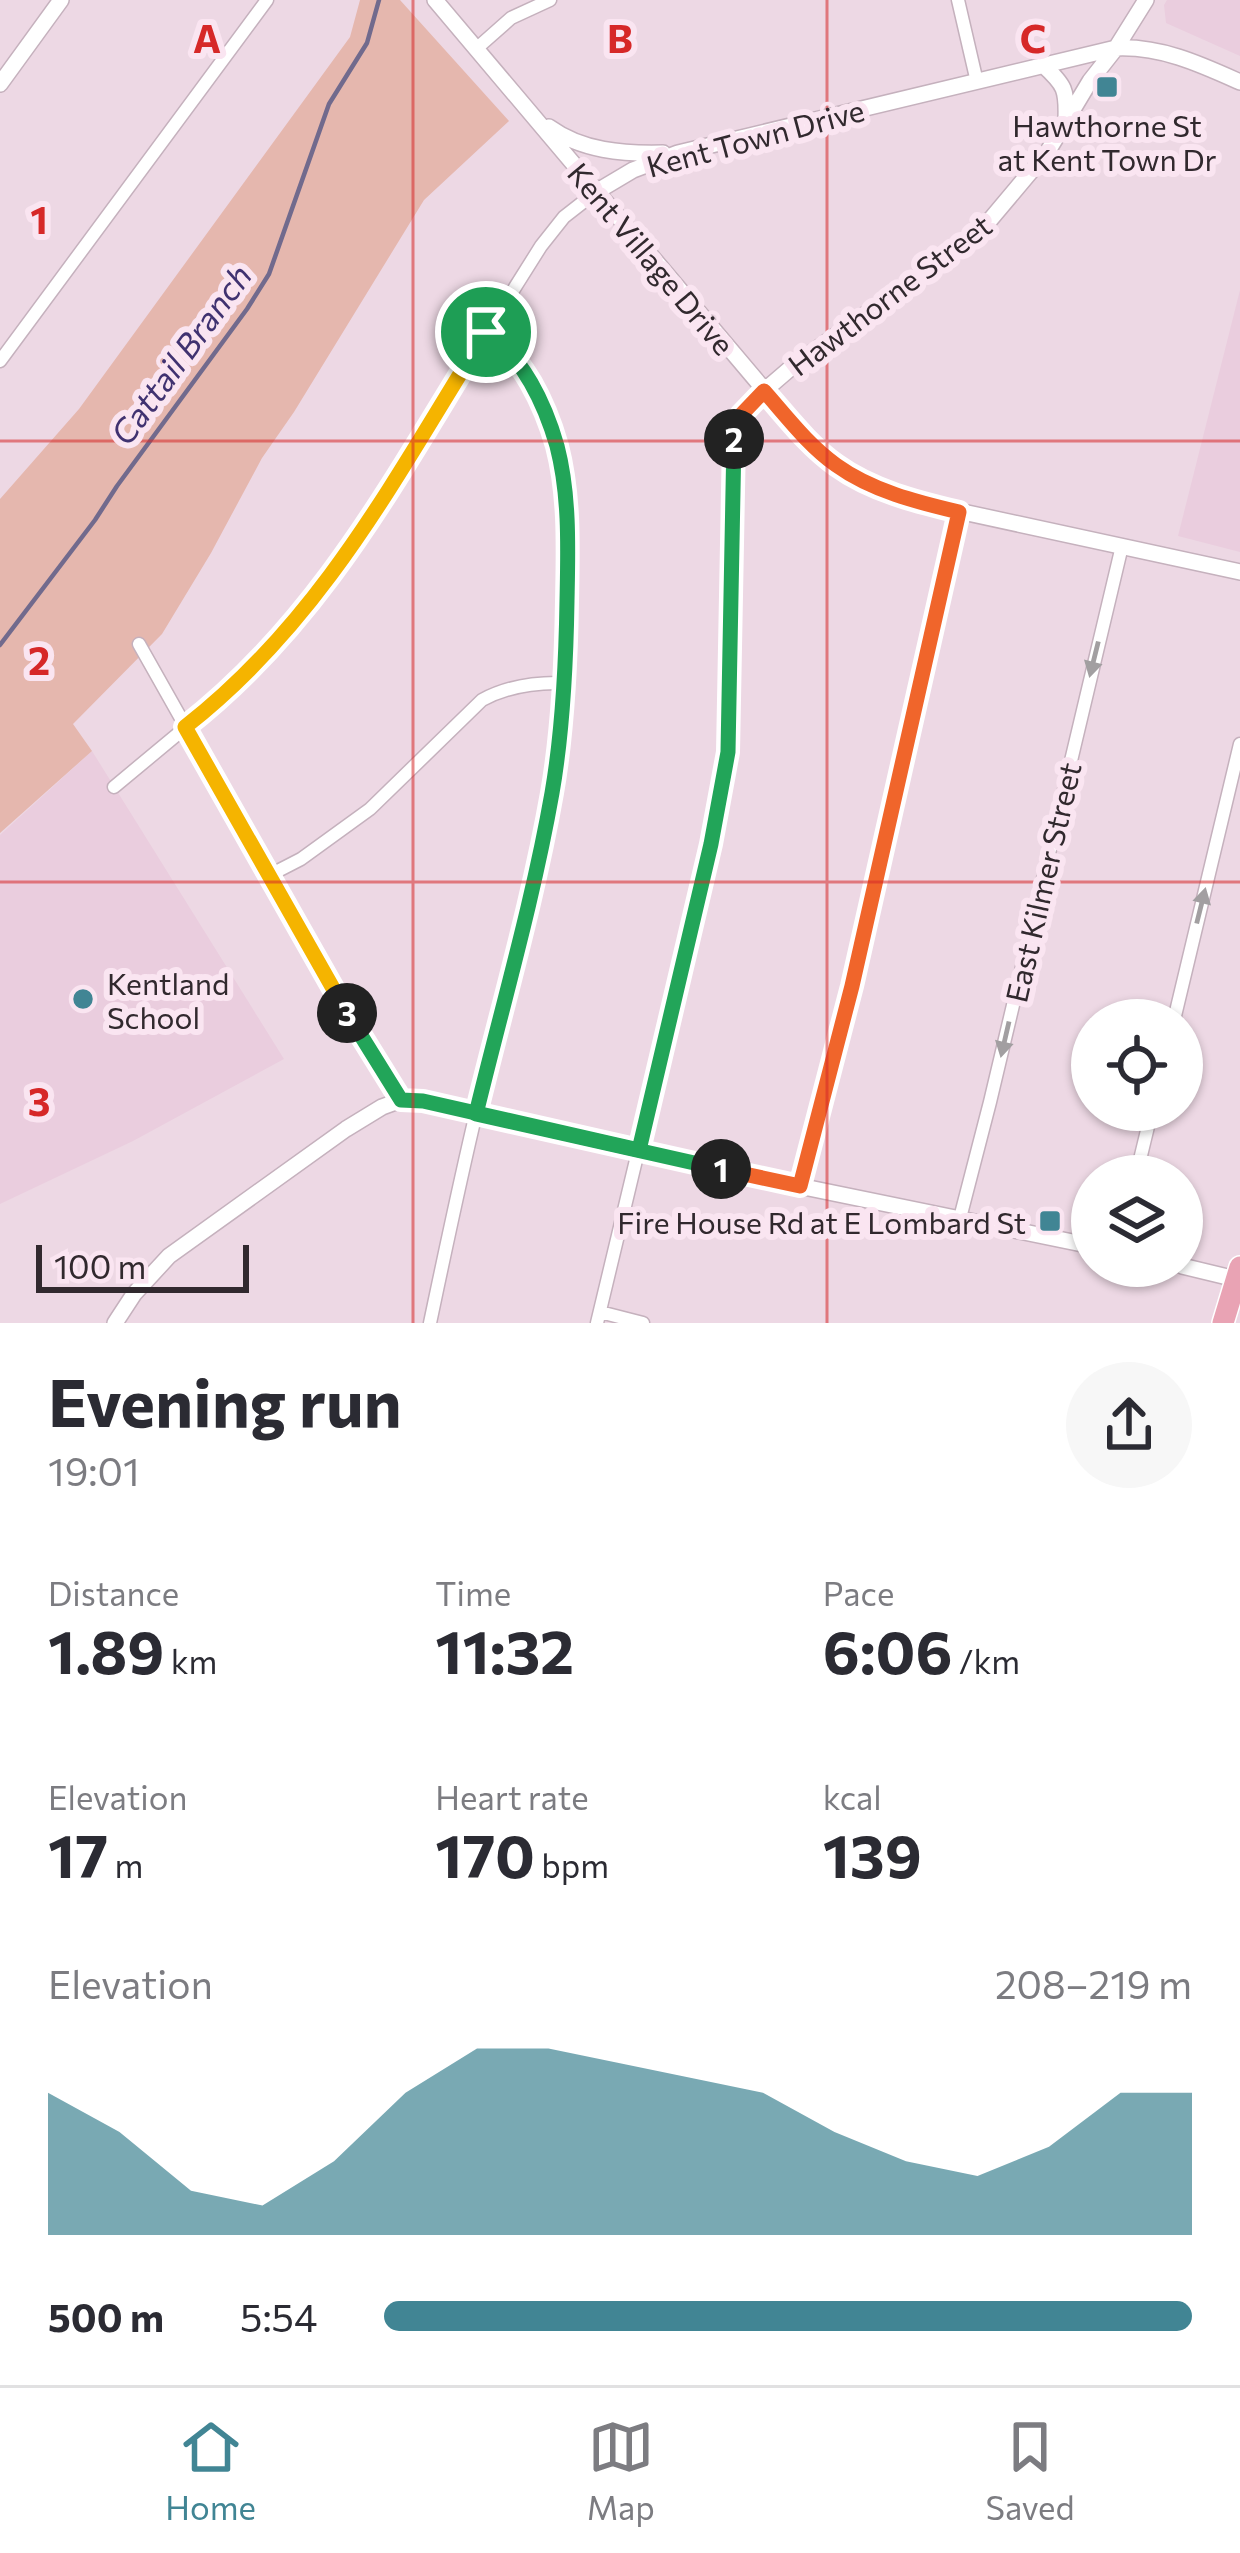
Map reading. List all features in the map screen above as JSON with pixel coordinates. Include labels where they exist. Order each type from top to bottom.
[{"type":"main road","points":[[1222,1323],[1239,1275]]},
{"type":"street","points":[[1,81],[61,0]]},
{"type":"street","points":[[0,362],[267,0]]},
{"type":"street","name":"Kent Village Drive","points":[[435,0],[764,391],[812,445],[838,466],[890,493],[959,512],[1240,572]]},
{"type":"street","points":[[476,50],[511,18],[550,0]]},
{"type":"street","points":[[958,0],[977,82]]},
{"type":"street","name":"Hawthorne Street","points":[[599,1317],[726,770],[732,463],[741,415],[764,391],[990,220],[1048,151],[1146,0]]},
{"type":"street","name":"Kent Town Drive","points":[[114,787],[254,667],[290,629],[374,512],[541,246],[564,217],[596,192],[678,153],[1116,48],[1161,51],[1235,80],[1239,62]]},
{"type":"street","points":[[1043,65],[1066,93],[1066,123]]},
{"type":"street","points":[[529,112],[560,135],[601,150],[678,153]]},
{"type":"street","points":[[430,1323],[544,833],[564,683],[566,524],[556,443],[521,367],[486,332]]},
{"type":"street","points":[[800,1186],[852,986],[959,512]]},
{"type":"street","name":"East Kilmer Street","points":[[960,1218],[1122,546]]},
{"type":"street","points":[[139,644],[268,876],[401,1100]]},
{"type":"street","points":[[268,876],[370,809],[482,700],[521,685],[564,683]]},
{"type":"street","points":[[1179,999],[1240,744]]},
{"type":"street","points":[[115,1323],[134,1294],[170,1256],[346,1129],[401,1100],[1071,1242]]},
{"type":"street","points":[[1203,1269],[1239,1275]]},
{"type":"street","points":[[599,1317],[643,1323]]},
{"type":"shaded area","points":[[360,0],[400,0],[509,121],[424,200],[262,458],[162,634],[73,724],[92,751],[0,833],[0,499],[79,409],[350,37]]},
{"type":"shaded area","points":[[1167,0],[1240,0],[1240,56],[1166,23]]},
{"type":"shaded area","points":[[1240,290],[1240,552],[1178,536]]},
{"type":"shaded area","points":[[92,751],[284,1059],[133,1141],[0,1204],[0,835]]},
{"type":"waterway","name":"Cattail Branch","points":[[0,645],[269,274],[329,104],[367,43],[379,0]]},
{"type":"place","name":"Hawthorne St at Kent Town Dr","points":[[1107,87]]},
{"type":"place","name":"Kentland School","points":[[83,999]]},
{"type":"place","name":"Fire House Rd at E Lombard St","points":[[1050,1221]]},
{"type":"route","points":[[486,332],[323,587],[254,667],[185,727],[401,1100],[639,1150],[728,752],[732,463],[741,415],[764,391],[812,445],[838,466],[890,493],[959,512],[852,986],[800,1186],[639,1150],[476,1114],[552,791],[564,683],[567,575],[564,482],[556,443],[521,367],[486,332]]}]
